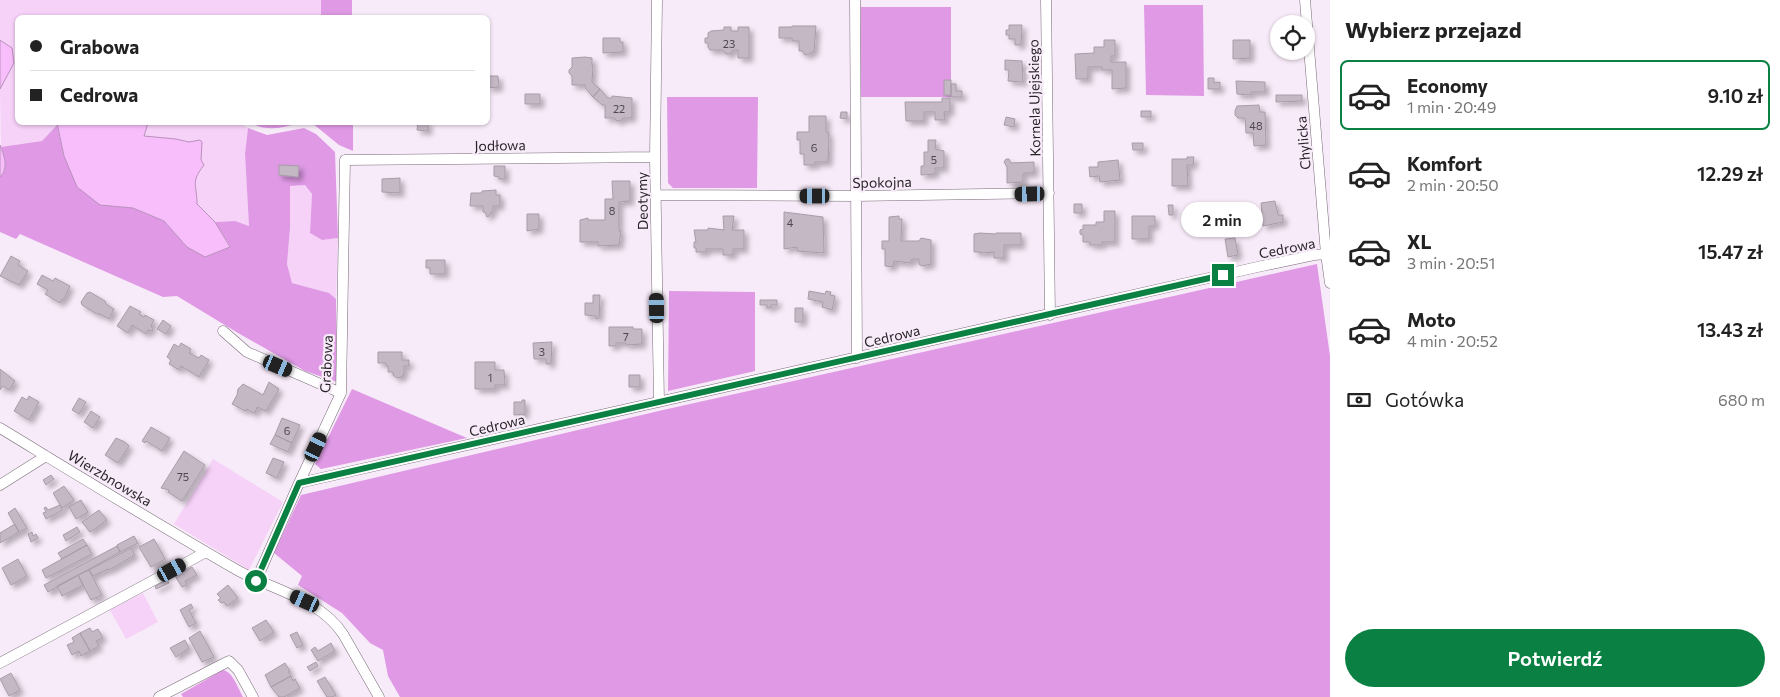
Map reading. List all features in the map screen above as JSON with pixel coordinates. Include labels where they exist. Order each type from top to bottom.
[{"type":"street","name":"Deotymy","points":[[657,0],[655,157],[659,402]]},
{"type":"street","points":[[855,0],[857,358]]},
{"type":"street","name":"Kornela Ujejskiego","points":[[1046,0],[1050,315]]},
{"type":"street","name":"Chylicka","points":[[1305,0],[1330,283]]},
{"type":"street","name":"Jodłowa","points":[[345,160],[655,157]]},
{"type":"street","name":"Grabowa","points":[[256,581],[341,393],[345,160]]},
{"type":"street","name":"Spokojna","points":[[656,195],[855,196],[1049,193]]},
{"type":"street","name":"Cedrowa","points":[[299,483],[1314,255],[1327,248]]},
{"type":"street","points":[[223,331],[247,352],[341,393]]},
{"type":"street","name":"Wierzbnowska","points":[[0,428],[256,581],[305,601],[336,624],[379,697]]},
{"type":"street","points":[[0,485],[46,456]]},
{"type":"street","points":[[0,663],[206,552]]},
{"type":"street","points":[[159,697],[229,661],[238,670],[253,697]]},
{"type":"shaded area","points":[[0,0],[321,0],[321,15],[15,15],[15,125],[57,125],[42,141],[1,147],[0,89],[14,63],[0,40]]},
{"type":"shaded area","points":[[321,0],[352,0],[352,15],[321,15]]},
{"type":"shaded area","points":[[1144,5],[1203,5],[1204,96],[1146,95]]},
{"type":"shaded area","points":[[861,7],[951,7],[951,97],[860,97]]},
{"type":"shaded area","points":[[0,40],[12,48],[14,63],[0,89]]},
{"type":"shaded area","points":[[667,97],[758,97],[757,188],[673,188],[668,183]]},
{"type":"shaded area","points":[[57,125],[64,156],[100,205],[133,208],[164,221],[187,247],[230,246],[215,222],[235,221],[249,226],[245,154],[248,128],[267,135],[304,128],[316,134],[335,152],[338,238],[322,240],[310,233],[312,194],[305,185],[290,186],[290,228],[287,264],[292,283],[329,293],[336,299],[337,382],[305,371],[177,296],[163,297],[20,234],[16,239],[0,232],[0,177],[5,166],[1,147],[42,141]]},
{"type":"shaded area","points":[[57,125],[147,125],[144,136],[189,142],[200,140],[202,142],[201,160],[204,165],[197,176],[195,184],[197,204],[215,222],[230,247],[205,257],[187,247],[164,221],[133,208],[100,205],[77,187],[64,156]]},
{"type":"shaded area","points":[[147,125],[243,125],[248,128],[245,154],[249,226],[235,221],[215,222],[197,204],[195,184],[197,176],[204,165],[201,160],[200,140],[189,142],[144,136]]},
{"type":"shaded area","points":[[255,125],[292,125],[281,128]]},
{"type":"shaded area","points":[[314,125],[353,125],[353,151],[339,145]]},
{"type":"shaded area","points":[[0,145],[5,166],[0,177]]},
{"type":"shaded area","points":[[305,185],[312,194],[310,233],[322,240],[338,238],[336,299],[329,293],[292,283],[287,264],[290,228],[290,186]]},
{"type":"shaded area","points":[[1317,264],[1330,356],[1330,697],[400,697],[388,676],[383,650],[370,643],[342,613],[298,585],[302,576],[274,553],[301,495],[663,410]]},
{"type":"shaded area","points":[[669,291],[755,292],[755,371],[668,391]]},
{"type":"shaded area","points":[[352,389],[467,438],[321,469],[315,464]]},
{"type":"shaded area","points":[[213,459],[283,502],[249,570],[174,524]]},
{"type":"shaded area","points":[[143,593],[158,622],[126,639],[110,610]]},
{"type":"shaded area","points":[[223,670],[230,674],[243,697],[183,697],[181,694]]},
{"type":"building","points":[[1009,25],[1022,25],[1021,45],[1015,45],[1015,39],[1009,39],[1009,35],[1006,35]]},
{"type":"building","points":[[816,26],[814,51],[805,55],[802,51],[799,51],[799,41],[792,41],[792,38],[779,38],[779,27]]},
{"type":"building","points":[[724,27],[731,27],[731,31],[738,31],[738,27],[749,27],[749,58],[738,58],[738,50],[733,50],[730,54],[726,54],[723,50],[710,50],[708,43],[705,43],[708,33],[724,30]]},
{"type":"building","points":[[603,38],[620,38],[620,42],[623,42],[623,52],[603,53]]},
{"type":"building","points":[[1104,40],[1115,40],[1115,56],[1111,56],[1111,62],[1126,62],[1126,88],[1112,89],[1112,70],[1102,70],[1102,67],[1088,67],[1088,79],[1076,79],[1075,54],[1094,53],[1094,47],[1104,47]]},
{"type":"building","points":[[1233,40],[1250,40],[1250,58],[1233,59]]},
{"type":"building","points":[[572,58],[592,58],[592,82],[600,89],[593,97],[585,88],[585,85],[572,85],[572,76],[569,73],[572,67]]},
{"type":"building","points":[[1005,60],[1022,61],[1023,82],[1008,81],[1009,70],[1005,70]]},
{"type":"building","points":[[490,76],[498,76],[499,87],[490,88]]},
{"type":"building","points":[[1208,78],[1214,78],[1214,83],[1220,82],[1220,89],[1208,89]]},
{"type":"building","points":[[944,80],[951,80],[951,95],[944,95]]},
{"type":"building","points":[[1236,81],[1265,82],[1265,92],[1251,92],[1251,95],[1237,94]]},
{"type":"building","points":[[951,84],[956,84],[956,91],[962,91],[962,97],[951,97]]},
{"type":"building","points":[[600,89],[608,98],[612,98],[612,96],[632,98],[632,118],[623,118],[617,121],[614,118],[605,118],[605,105],[602,105],[593,97]]},
{"type":"building","points":[[525,94],[540,94],[540,104],[525,104]]},
{"type":"building","points":[[1276,95],[1302,95],[1302,101],[1276,102]]},
{"type":"building","points":[[942,98],[950,98],[950,112],[944,112],[945,120],[935,120],[935,112],[924,112],[924,121],[906,121],[905,102],[942,102]]},
{"type":"building","points":[[1259,105],[1260,112],[1265,112],[1266,145],[1254,146],[1253,133],[1246,133],[1245,118],[1238,118],[1235,115],[1235,111],[1237,106]]},
{"type":"building","points":[[1141,111],[1151,111],[1151,117],[1141,117]]},
{"type":"building","points":[[841,112],[847,112],[847,119],[840,118]]},
{"type":"building","points":[[809,116],[826,116],[826,132],[828,132],[829,140],[828,162],[815,162],[815,165],[804,165],[804,154],[800,154],[800,140],[797,140],[797,132],[809,132]]},
{"type":"building","points":[[1006,117],[1015,119],[1014,127],[1004,125]]},
{"type":"building","points":[[418,125],[428,125],[428,131],[417,130]]},
{"type":"building","points":[[928,140],[936,140],[935,149],[944,151],[944,168],[935,168],[935,174],[921,175],[921,166],[924,166],[924,152],[928,152]]},
{"type":"building","points":[[1132,143],[1143,143],[1143,150],[1133,150]]},
{"type":"building","points":[[1187,157],[1194,157],[1193,165],[1187,165],[1188,186],[1172,186],[1172,159],[1187,159]]},
{"type":"building","points":[[1006,159],[1009,159],[1011,163],[1034,162],[1034,173],[1023,174],[1023,182],[1007,183],[1007,167],[1004,162]]},
{"type":"building","points":[[1118,160],[1120,180],[1100,182],[1099,176],[1090,177],[1089,167],[1098,167],[1098,162]]},
{"type":"building","points":[[279,165],[299,166],[298,177],[279,175]]},
{"type":"building","points":[[494,166],[505,166],[505,179],[499,179],[499,177],[494,176]]},
{"type":"building","points":[[400,178],[400,193],[382,192],[382,179]]},
{"type":"building","points":[[612,181],[630,181],[630,201],[619,202],[619,231],[621,231],[619,245],[598,246],[598,242],[580,242],[580,220],[588,218],[588,220],[605,220],[605,199],[613,199]]},
{"type":"building","points":[[496,190],[496,195],[500,195],[500,206],[493,206],[493,212],[489,216],[487,217],[485,212],[483,212],[483,206],[470,206],[471,193]]},
{"type":"building","points":[[1275,201],[1278,215],[1283,215],[1283,222],[1263,226],[1261,203]]},
{"type":"building","points":[[1074,204],[1082,204],[1082,213],[1074,213]]},
{"type":"building","points":[[1168,205],[1173,205],[1173,215],[1169,215]]},
{"type":"building","points":[[1227,209],[1228,216],[1218,216],[1218,210]]},
{"type":"building","points":[[1104,211],[1115,211],[1115,242],[1102,242],[1102,245],[1090,245],[1090,242],[1083,242],[1083,235],[1080,234],[1080,230],[1083,229],[1083,225],[1096,225],[1096,222],[1104,222]]},
{"type":"building","points":[[784,212],[823,217],[824,253],[797,251],[797,247],[784,249]]},
{"type":"building","points":[[527,214],[539,214],[539,229],[527,231]]},
{"type":"building","points":[[723,216],[734,216],[732,230],[744,230],[744,249],[733,249],[733,255],[723,255],[723,249],[706,249],[706,252],[696,252],[696,248],[694,248],[694,242],[696,242],[694,230],[708,230],[708,228],[724,230]]},
{"type":"building","points":[[899,216],[899,219],[902,219],[901,241],[919,241],[921,238],[931,240],[931,264],[922,266],[919,264],[919,259],[912,259],[910,263],[894,261],[892,267],[885,266],[885,249],[882,249],[882,241],[889,241],[889,217]]},
{"type":"building","points":[[1132,216],[1155,216],[1155,226],[1149,226],[1149,239],[1132,239]]},
{"type":"building","points":[[1021,233],[1021,245],[1004,245],[1004,258],[994,258],[994,252],[974,252],[974,234]]},
{"type":"building","points":[[1235,238],[1238,255],[1228,257],[1225,239]]},
{"type":"building","points":[[11,256],[20,261],[18,265],[28,271],[19,285],[0,276]]},
{"type":"building","points":[[426,260],[445,260],[445,274],[430,274],[430,268],[426,268]]},
{"type":"building","points":[[42,275],[53,281],[55,278],[70,286],[60,303],[45,294],[48,290],[37,284]]},
{"type":"building","points":[[809,291],[825,294],[826,291],[831,292],[830,295],[835,296],[832,310],[822,307],[823,302],[808,299]]},
{"type":"building","points":[[90,292],[114,309],[109,319],[82,305],[81,302],[87,293]]},
{"type":"building","points":[[593,295],[600,295],[599,318],[596,319],[596,316],[585,315],[585,303],[593,303]]},
{"type":"building","points":[[760,300],[777,300],[777,305],[771,305],[771,308],[767,308],[767,305],[760,305]]},
{"type":"building","points":[[130,306],[141,312],[139,314],[144,317],[145,315],[154,320],[151,326],[152,331],[148,330],[146,334],[132,325],[128,333],[117,326]]},
{"type":"building","points":[[795,308],[803,308],[803,322],[795,322]]},
{"type":"building","points":[[163,320],[171,326],[166,334],[157,329]]},
{"type":"building","points":[[609,327],[642,329],[642,344],[626,345],[626,343],[616,343],[616,346],[609,346]]},
{"type":"building","points":[[552,342],[551,364],[546,364],[546,359],[534,359],[533,343]]},
{"type":"building","points":[[181,343],[191,349],[189,353],[199,358],[201,355],[209,360],[199,377],[181,366],[179,370],[169,364],[171,360],[167,357],[174,344],[179,347]]},
{"type":"building","points":[[378,352],[402,352],[402,360],[409,360],[409,366],[404,366],[404,374],[397,378],[393,375],[393,372],[388,372],[386,363],[378,363]]},
{"type":"building","points":[[475,362],[495,362],[495,370],[504,370],[505,385],[495,385],[495,389],[475,389]]},
{"type":"building","points":[[0,369],[15,381],[9,390],[3,386],[0,390]]},
{"type":"building","points":[[629,375],[640,375],[640,387],[629,387]]},
{"type":"building","points":[[269,382],[279,389],[266,411],[257,407],[255,413],[253,413],[232,404],[238,389],[243,384],[263,395]]},
{"type":"building","points":[[29,396],[39,402],[29,420],[14,411],[22,397],[27,400]]},
{"type":"building","points":[[79,398],[86,402],[79,414],[72,410]]},
{"type":"building","points":[[522,400],[525,400],[525,414],[514,415],[514,402],[522,402]]},
{"type":"building","points":[[91,411],[100,417],[93,428],[84,422]]},
{"type":"building","points":[[282,418],[300,425],[292,443],[275,435]]},
{"type":"building","points":[[151,427],[170,438],[162,451],[146,441],[145,443],[142,441]]},
{"type":"building","points":[[275,435],[292,443],[288,452],[270,444]]},
{"type":"building","points":[[116,438],[129,446],[118,463],[105,455]]},
{"type":"building","points":[[184,451],[205,465],[182,501],[168,492],[169,490],[161,488]]},
{"type":"building","points":[[273,458],[284,462],[277,478],[266,473]]},
{"type":"building","points":[[51,475],[54,479],[46,485],[43,480]]},
{"type":"building","points":[[64,486],[74,500],[62,508],[53,493]]},
{"type":"building","points":[[81,500],[88,512],[76,519],[69,507]]},
{"type":"building","points":[[60,505],[63,510],[46,519],[43,513],[46,512],[44,508],[46,507],[48,510]]},
{"type":"building","points":[[15,508],[27,528],[19,532],[8,513]]},
{"type":"building","points":[[99,510],[107,520],[90,532],[82,522]]},
{"type":"building","points":[[15,524],[19,532],[0,543],[0,533]]},
{"type":"building","points":[[77,527],[80,532],[66,541],[63,535]]},
{"type":"building","points":[[32,532],[33,536],[36,534],[38,538],[31,542],[28,534]]},
{"type":"building","points":[[134,536],[138,543],[120,552],[117,545]]},
{"type":"building","points":[[83,539],[87,545],[62,559],[58,553]]},
{"type":"building","points":[[154,539],[165,559],[151,567],[139,547]]},
{"type":"building","points":[[87,545],[92,554],[46,578],[42,570]]},
{"type":"building","points":[[117,546],[120,552],[48,592],[44,585]]},
{"type":"building","points":[[131,548],[135,555],[109,570],[93,576],[89,570]]},
{"type":"building","points":[[18,559],[27,576],[11,585],[2,568]]},
{"type":"building","points":[[192,567],[197,575],[185,581],[187,585],[182,587],[175,576]]},
{"type":"building","points":[[89,570],[102,595],[91,600],[78,575]]},
{"type":"building","points":[[78,575],[83,585],[62,596],[57,586]]},
{"type":"building","points":[[167,580],[169,583],[156,589],[155,586]]},
{"type":"building","points":[[228,585],[238,598],[227,606],[224,602],[221,603],[218,600],[221,598],[217,594]]},
{"type":"building","points":[[191,604],[193,608],[189,610],[196,623],[189,627],[180,610]]},
{"type":"building","points":[[266,620],[274,632],[260,641],[252,628]]},
{"type":"building","points":[[90,628],[92,632],[98,629],[103,638],[96,641],[99,646],[90,651],[80,633]]},
{"type":"building","points":[[200,631],[214,657],[202,662],[189,638]]},
{"type":"building","points":[[297,632],[303,645],[297,648],[290,635]]},
{"type":"building","points":[[80,633],[90,651],[81,656],[79,651],[72,655],[67,645],[74,642],[72,638]]},
{"type":"building","points":[[185,640],[189,648],[176,657],[170,648]]},
{"type":"building","points":[[331,643],[335,651],[318,661],[311,650],[315,647],[318,651]]},
{"type":"building","points":[[316,662],[318,666],[310,671],[307,667]]},
{"type":"building","points":[[285,663],[291,676],[271,687],[265,675]]},
{"type":"building","points":[[11,673],[20,690],[9,696],[0,679]]},
{"type":"building","points":[[291,676],[300,688],[284,697],[279,697],[271,687]]},
{"type":"building","points":[[325,677],[336,695],[332,697],[327,697],[317,681]]},
{"type":"route","points":[[256,581],[299,483],[1223,275]]}]
